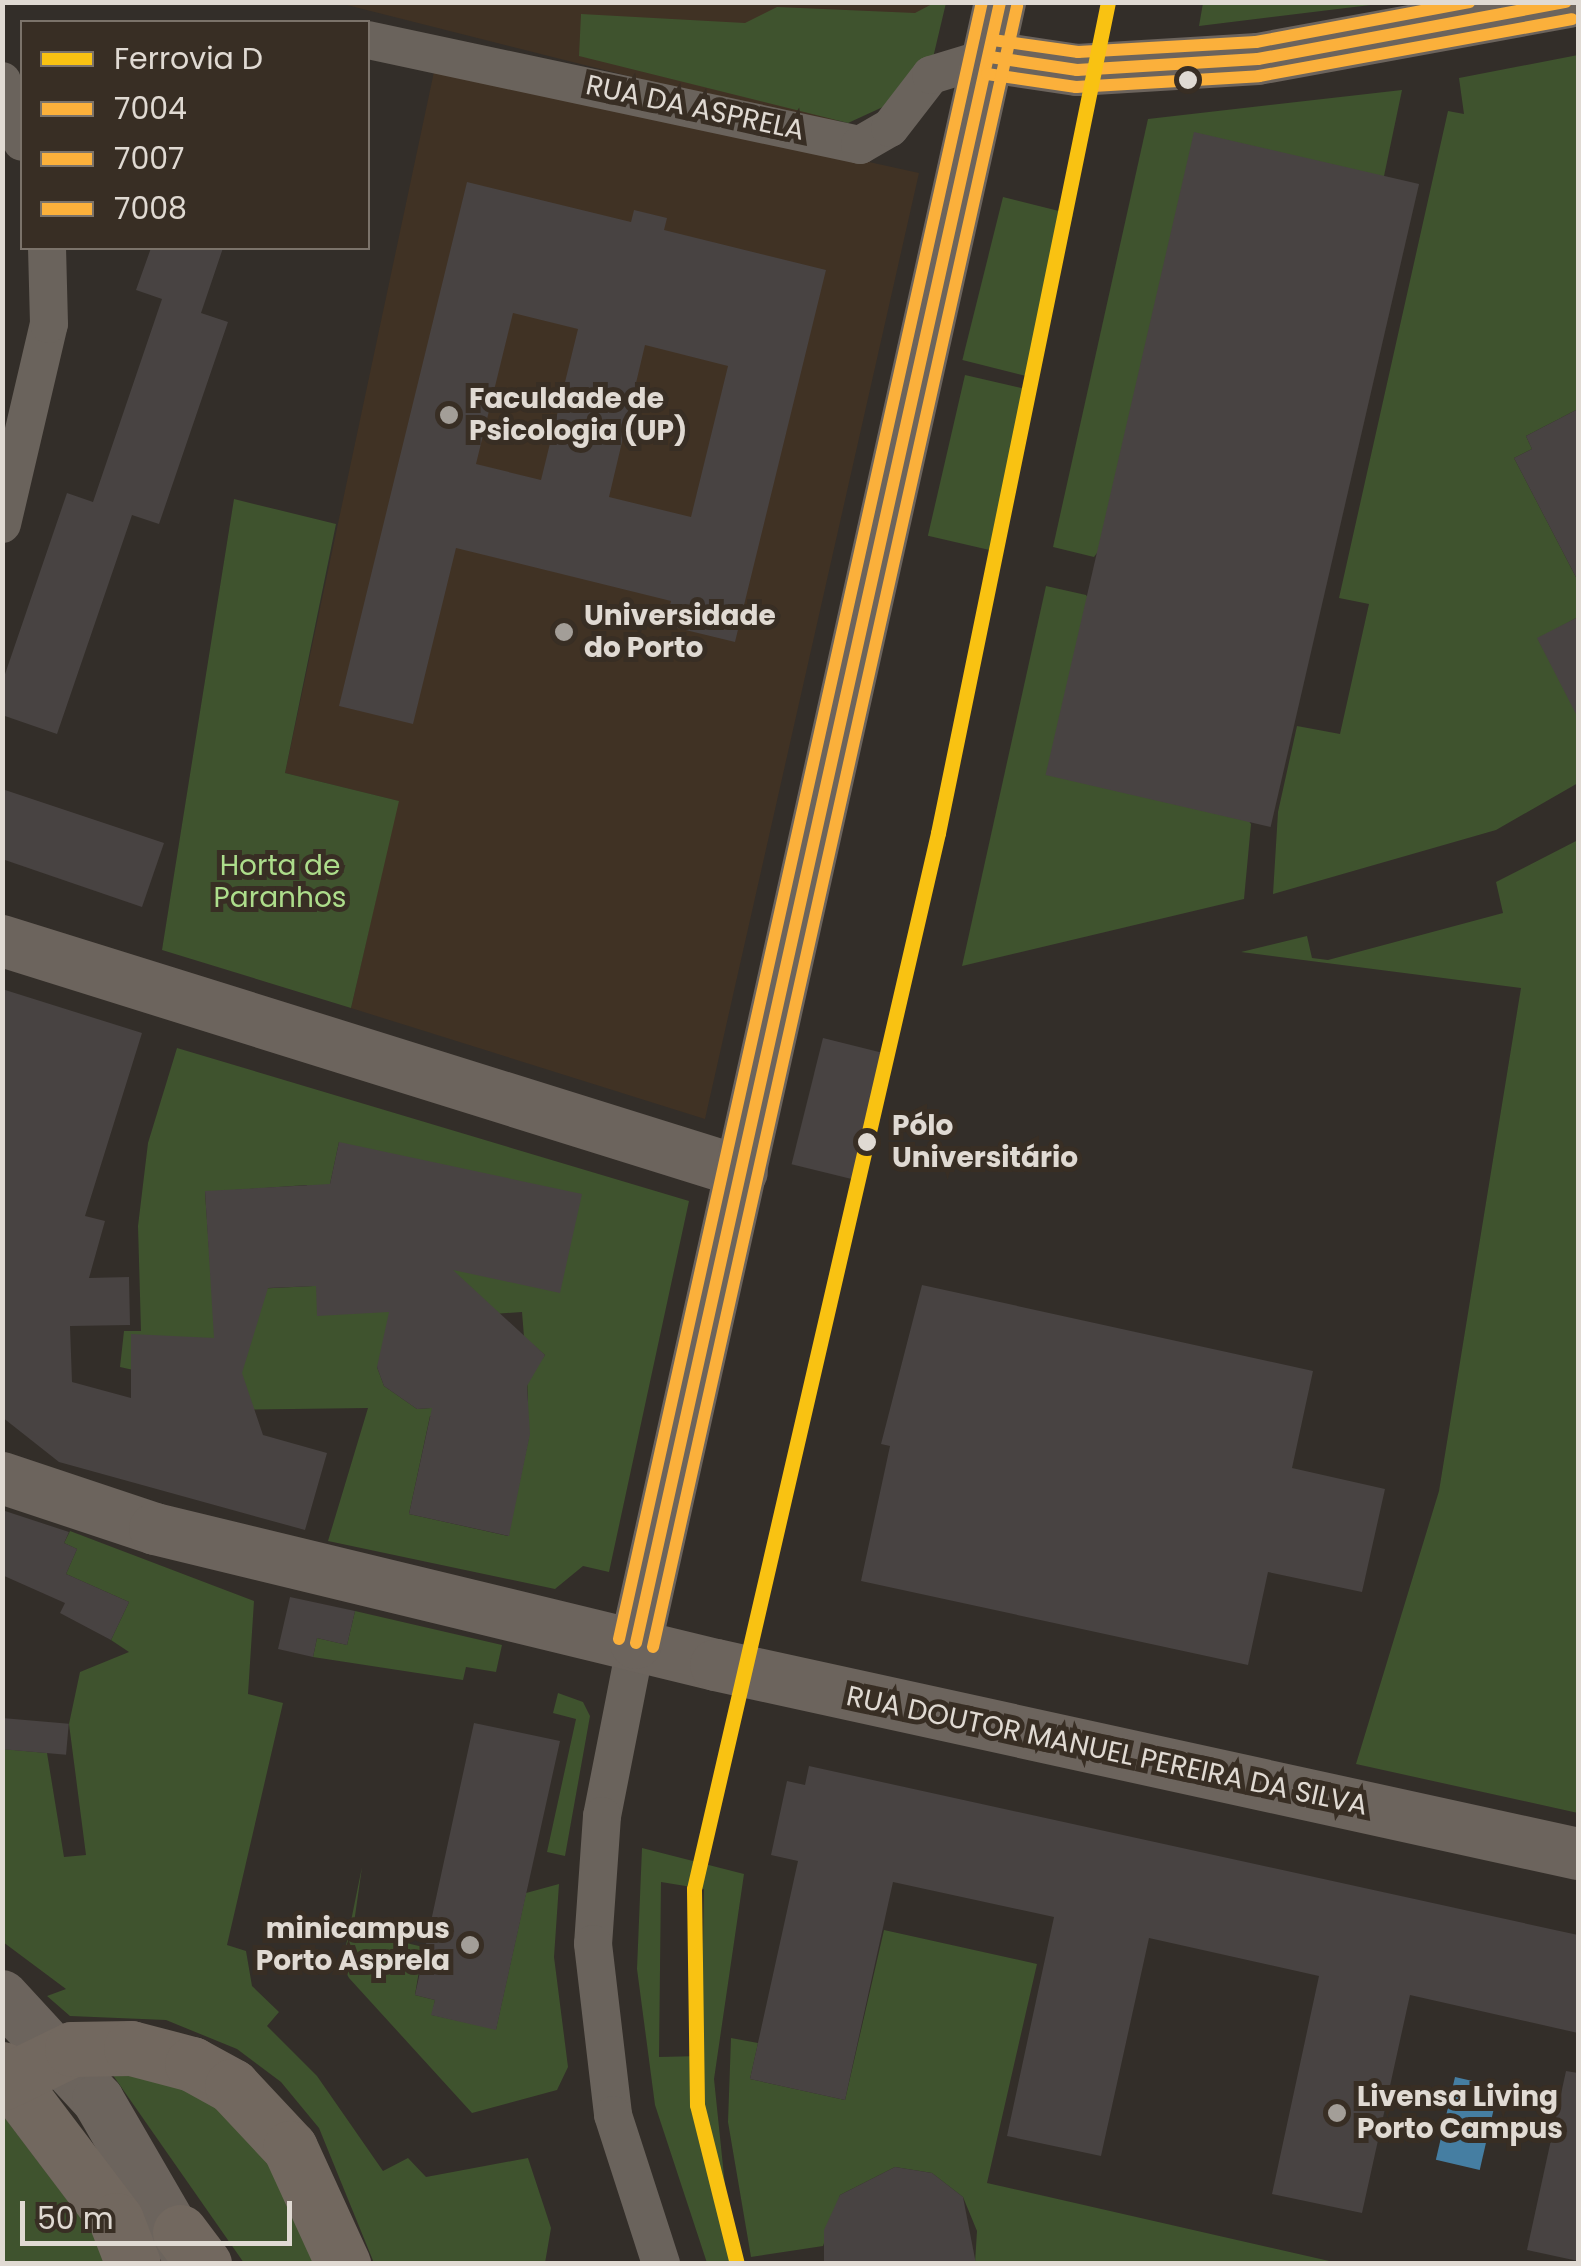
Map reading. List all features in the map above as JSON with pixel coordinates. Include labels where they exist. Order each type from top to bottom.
[{"type":"highway","points":[[2,2083],[72,2049],[131,2048],[192,2064],[232,2086],[290,2148],[344,2264]]},
{"type":"highway","points":[[2,2068],[116,2220],[132,2264]]},
{"type":"main road","points":[[636,1643],[1000,2]]},
{"type":"main road","points":[[990,57],[1077,70],[1258,59],[1569,2]]},
{"type":"main road","points":[[2,941],[742,1172]]},
{"type":"main road","name":"RUA DOUTOR MANUEL PEREIRA DA SILVA","points":[[2,1478],[155,1529],[636,1643],[1578,1854]]},
{"type":"main road","points":[[2,1996],[98,2100],[192,2253]]},
{"type":"street","name":"RUA DA ASPRELA","points":[[370,40],[860,145],[890,128],[931,75],[990,57]]},
{"type":"street","points":[[10,82],[20,132]]},
{"type":"street","points":[[2,524],[49,324],[47,250]]},
{"type":"street","points":[[636,1643],[602,1816],[593,1944],[613,2116],[660,2264]]},
{"type":"shaded area","points":[[339,3],[946,3],[885,106],[822,125]]},
{"type":"shaded area","name":"Universidade do Porto","points":[[435,67],[919,173],[705,1119],[351,1008],[398,801],[285,773]]},
{"type":"green space","points":[[1203,2],[1387,3],[1199,26]]},
{"type":"green space","points":[[934,3],[946,3],[932,62],[885,106],[848,123],[579,56],[581,14],[745,23],[777,7],[915,13]]},
{"type":"green space","points":[[1578,55],[1578,409],[1526,436],[1532,449],[1514,458],[1578,581],[1578,617],[1538,639],[1565,690],[1578,684],[1578,783],[1496,830],[1273,894],[1278,812],[1297,726],[1340,734],[1369,604],[1339,598],[1448,111],[1464,114],[1459,78]]},
{"type":"green space","points":[[1402,90],[1384,176],[1094,557],[1053,547],[1148,119]]},
{"type":"green space","points":[[1003,197],[1073,214],[1032,377],[962,360]]},
{"type":"green space","points":[[965,375],[1034,391],[997,552],[928,536]]},
{"type":"green space","name":"Horta de Paranhos","points":[[234,499],[336,524],[285,773],[399,801],[351,1008],[162,950]]},
{"type":"green space","points":[[1046,586],[1086,595],[1251,824],[1244,899],[962,966]]},
{"type":"green space","points":[[1578,840],[1578,1813],[1356,1764],[1439,1491],[1521,988],[1241,952],[1307,936],[1312,958],[1328,960],[1503,913],[1496,882]]},
{"type":"green space","points":[[177,1048],[689,1201],[609,1572],[583,1566],[555,1589],[328,1541],[368,1408],[219,1410],[169,1378],[120,1367],[124,1331],[141,1331],[138,1226],[148,1143]],"holes":[[[339,1142],[417,1262],[318,1240]],[[307,1185],[313,1286],[212,1291],[205,1192]],[[522,1312],[524,1337],[545,1355],[527,1379],[528,1401],[417,1409],[384,1386],[377,1367],[411,1320]],[[430,1416],[529,1437],[508,1536],[409,1514]]]},
{"type":"green space","points":[[70,1531],[254,1601],[248,1694],[283,1703],[227,1945],[246,1951],[252,1986],[279,2012],[267,2026],[317,2076],[383,2171],[408,2158],[426,2177],[528,2158],[551,2228],[545,2263],[374,2263],[319,2128],[281,2082],[237,2049],[166,2020],[70,2016],[47,1996],[66,1989],[3,1942],[3,1749],[47,1753],[64,1857],[86,1855],[69,1724],[80,1672],[129,1652],[111,1640],[129,1602],[66,1574],[77,1549],[64,1543]]},
{"type":"green space","points":[[355,1611],[502,1645],[496,1672],[466,1667],[463,1680],[313,1657],[317,1638],[347,1645]]},
{"type":"green space","points":[[558,1693],[583,1702],[590,1716],[565,1856],[547,1852],[576,1719],[553,1713]]},
{"type":"green space","points":[[642,1848],[744,1874],[714,2079],[733,2263],[707,2263],[655,2105],[637,1969]],"holes":[[[661,1882],[704,1889],[701,2056],[659,2057]]]},
{"type":"green space","points":[[362,1867],[353,1930],[423,1947],[415,1995],[435,2000],[432,2015],[496,2029],[526,1893],[559,1884],[554,1957],[568,2067],[557,2090],[472,2113],[349,1978],[342,1965]]},
{"type":"green space","points":[[884,1930],[1037,1964],[987,2183],[1338,2263],[975,2263],[977,2231],[963,2197],[932,2173],[895,2167],[840,2195],[823,2246],[751,2257],[728,2122],[731,2038],[758,2043],[750,2079],[845,2100]]},
{"type":"green space","points":[[110,2071],[175,2083],[241,2118],[326,2263],[244,2263]]},
{"type":"green space","points":[[2,2114],[115,2263],[3,2264]]},
{"type":"water","points":[[1455,2077],[1499,2087],[1480,2170],[1436,2160]]},
{"type":"building","points":[[1194,132],[1419,184],[1271,827],[1046,775]]},
{"type":"building","name":"Faculdade de Psicologia (UP)","points":[[467,182],[631,222],[634,210],[667,218],[664,230],[826,270],[735,642],[665,625],[671,601],[456,548],[413,724],[339,706]],"holes":[[[513,313],[578,329],[541,480],[476,464]],[[645,345],[728,366],[691,517],[609,497]]]},
{"type":"building","points":[[150,250],[222,250],[201,313],[228,322],[159,524],[132,515],[57,734],[2,715],[2,683],[67,493],[93,502],[162,299],[136,290]]},
{"type":"building","points":[[1578,409],[1578,581],[1514,458],[1532,449],[1526,436]]},
{"type":"building","points":[[1578,617],[1578,718],[1537,638]]},
{"type":"building","points":[[2,789],[164,843],[142,907],[2,859]]},
{"type":"building","points":[[2,989],[142,1033],[85,1216],[105,1221],[89,1278],[129,1277],[130,1325],[70,1326],[72,1382],[131,1398],[131,1334],[214,1338],[205,1191],[330,1184],[339,1142],[582,1194],[560,1293],[453,1270],[545,1355],[527,1386],[530,1434],[509,1536],[409,1514],[432,1408],[417,1409],[384,1386],[377,1367],[389,1312],[317,1316],[316,1286],[268,1288],[242,1373],[263,1435],[327,1453],[305,1530],[59,1462],[2,1417]]},
{"type":"building","points":[[823,1038],[885,1053],[854,1180],[792,1164]]},
{"type":"building","points":[[922,1285],[1313,1371],[1292,1468],[1385,1489],[1362,1592],[1268,1572],[1248,1665],[861,1581],[890,1446],[881,1444]]},
{"type":"building","points":[[2,1510],[69,1532],[64,1543],[77,1549],[66,1574],[129,1602],[111,1640],[60,1613],[65,1603],[2,1575]]},
{"type":"building","points":[[290,1597],[355,1611],[347,1645],[317,1638],[313,1657],[278,1649]]},
{"type":"building","points":[[2,1718],[69,1724],[66,1755],[2,1749]]},
{"type":"building","name":"minicampus Porto Asprela","points":[[474,1723],[560,1741],[496,2030],[431,2015],[435,2000],[415,1995]]},
{"type":"building","points":[[809,1766],[1578,1935],[1578,2033],[1410,1995],[1362,2213],[1272,2194],[1319,1976],[1149,1938],[1101,2156],[1007,2136],[1054,1917],[893,1882],[845,2100],[750,2079],[798,1861],[771,1855],[787,1781],[805,1785]]},
{"type":"building","points":[[1566,2071],[1578,2073],[1578,2261],[1527,2250]]},
{"type":"building","points":[[895,2167],[932,2173],[963,2197],[976,2264],[824,2264],[824,2230],[840,2195]]},
{"type":"rail line","name":"D","points":[[737,2264],[697,2105],[694,1889],[938,833],[1108,2]]},
{"type":"transit line","name":"7008","points":[[619,1639],[982,2]]},
{"type":"transit line","name":"7004","points":[[636,1643],[1000,2]]},
{"type":"transit line","name":"7008","points":[[993,40],[1078,52],[1256,42],[1469,2]]},
{"type":"transit line","name":"7004","points":[[990,57],[1077,70],[1258,59],[1566,2]]},
{"type":"transit line","name":"7007","points":[[653,1647],[1017,6]]},
{"type":"transit line","name":"7007","points":[[987,74],[1076,87],[1259,76],[1572,19]]},
{"type":"place","name":"Faculdade de Psicologia (UP)","points":[[449,415]]},
{"type":"place","name":"Universidade do Porto","points":[[564,632]]},
{"type":"place","name":"Pólo Universitário","points":[[867,1142]]},
{"type":"place","name":"minicampus Porto Asprela","points":[[470,1945]]},
{"type":"place","name":"Livensa Living Porto Campus","points":[[1337,2113]]}]
